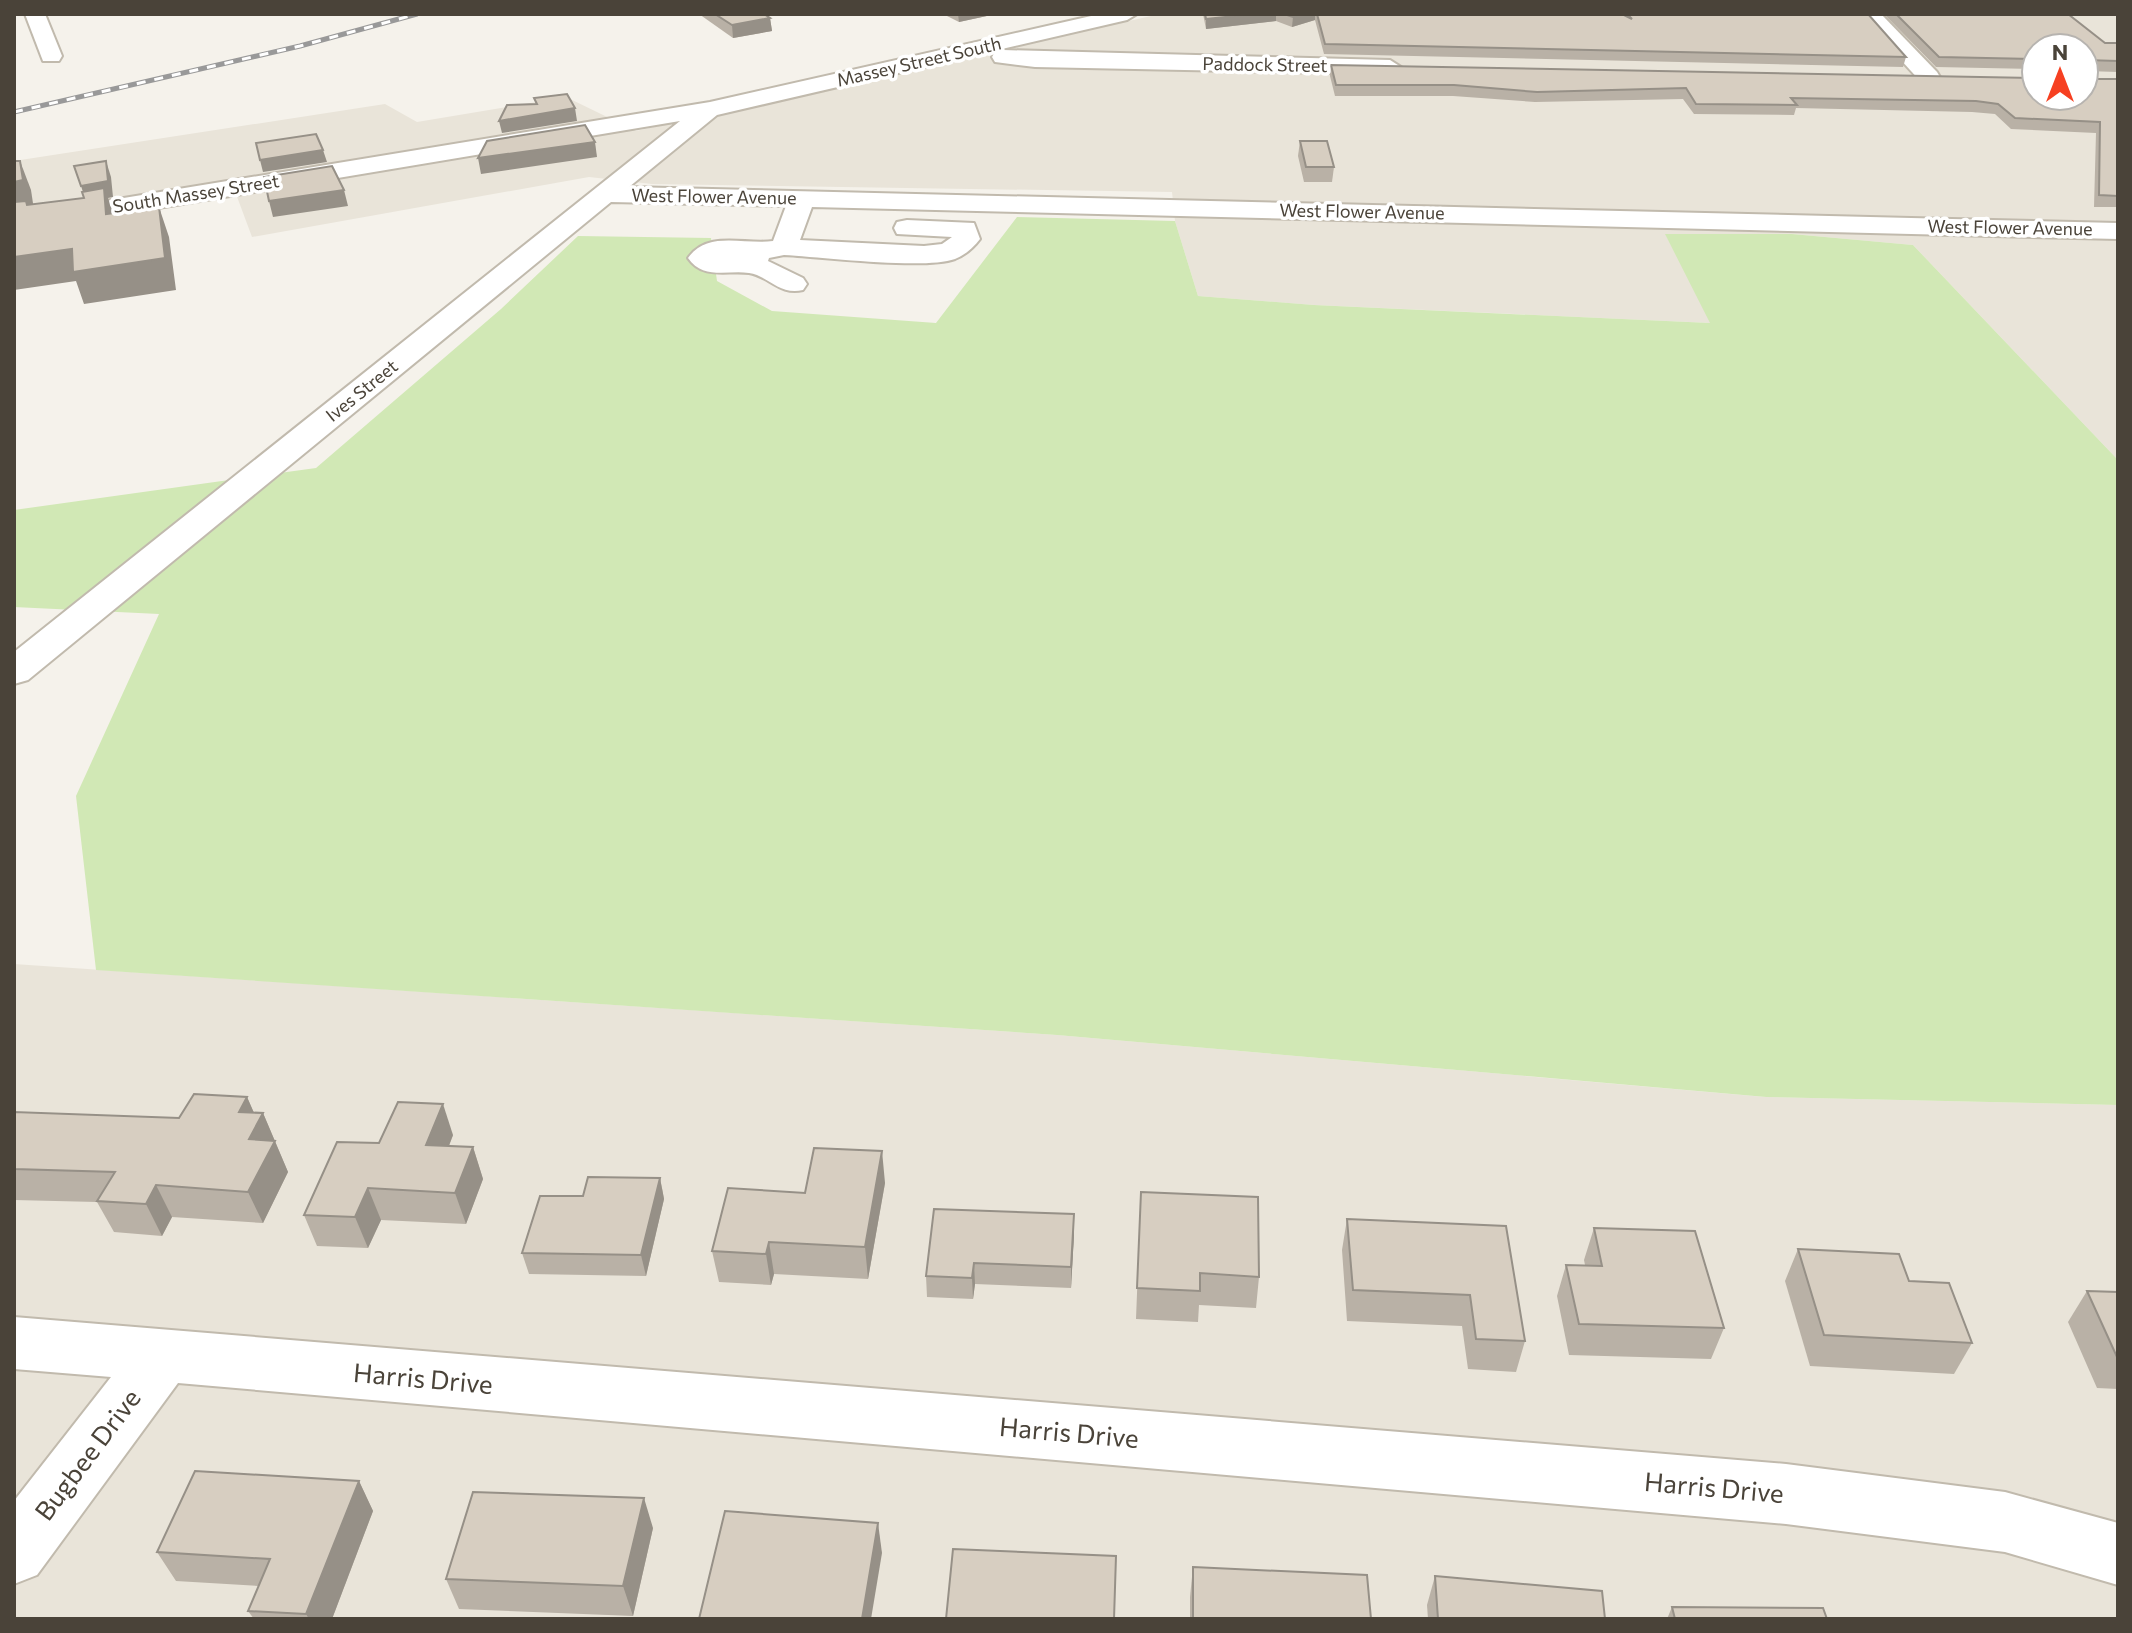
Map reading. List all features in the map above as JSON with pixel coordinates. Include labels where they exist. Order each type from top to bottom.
[{"type":"street","points":[[35,14],[51,56]]},
{"type":"street","name":"Massey Street South","points":[[710,109],[1127,14]]},
{"type":"street","points":[[1869,14],[1937,77],[1897,77]]},
{"type":"street","name":"Paddock Street","points":[[976,49],[1006,58],[1035,60],[1418,68]]},
{"type":"street","name":"Ives Street","points":[[14,672],[608,207],[710,109]]},
{"type":"street","name":"South Massey Street","points":[[14,224],[710,109]]},
{"type":"street","points":[[608,207],[674,208],[778,237],[924,254],[949,252],[966,239],[964,229],[778,237]]},
{"type":"street","name":"West Flower Avenue","points":[[778,237],[2118,231]]},
{"type":"street","points":[[778,237],[793,284]]},
{"type":"street","name":"Harris Drive","points":[[14,1343],[1786,1494],[2005,1522],[2118,1554]]},
{"type":"street","name":"Bugbee Drive","points":[[14,1553],[162,1357]]},
{"type":"shaded area","points":[[1160,14],[2118,14],[2118,460],[1913,245],[1792,234],[1666,235],[1711,323],[1314,305],[1198,296],[1175,221],[1172,192],[652,184],[589,177],[252,237],[236,194],[14,231],[14,161],[385,104],[417,122],[566,97],[636,131]]},
{"type":"shaded area","points":[[14,964],[1057,1035],[1765,1097],[2118,1105],[2118,1619],[14,1619]]},
{"type":"green space","points":[[1017,217],[1175,221],[1198,296],[1314,305],[1710,323],[1665,234],[1792,234],[1913,245],[2118,460],[2118,1105],[1766,1097],[1057,1035],[96,970],[76,796],[159,614],[14,607],[14,510],[316,468],[501,309],[578,236],[711,238],[717,281],[772,311],[936,323]]},
{"type":"building","points":[[715,14],[764,14],[770,18],[732,25]]},
{"type":"building","points":[[1205,14],[1254,14],[1206,19]]},
{"type":"building","points":[[1317,14],[1622,14],[1632,19],[1627,14],[1868,14],[1906,57],[1325,44]]},
{"type":"building","points":[[1896,14],[2068,14],[2091,32],[2020,32],[2020,59],[1939,57]]},
{"type":"building","points":[[2100,39],[2105,43],[2118,43],[2118,61],[2100,60]]},
{"type":"building","points":[[1331,65],[2020,78],[2020,112],[2100,112],[2100,79],[2118,79],[2118,196],[2099,195],[2100,122],[2015,118],[1998,104],[1791,98],[1797,105],[1696,104],[1686,88],[1537,92],[1454,85],[1336,85]]},
{"type":"building","points":[[567,94],[575,108],[499,121],[507,105],[537,104],[534,98]]},
{"type":"building","points":[[585,125],[595,142],[478,158],[487,141]]},
{"type":"building","points":[[316,134],[323,150],[260,160],[256,143]]},
{"type":"building","points":[[1300,141],[1327,141],[1334,167],[1306,167]]},
{"type":"building","points":[[14,161],[20,161],[23,180],[14,182]]},
{"type":"building","points":[[106,161],[108,181],[81,186],[74,166]]},
{"type":"building","points":[[332,166],[344,190],[269,201],[264,177]]},
{"type":"building","points":[[104,188],[106,214],[159,207],[165,258],[73,272],[72,249],[14,257],[14,202],[26,201],[27,205],[84,198],[82,192]]},
{"type":"building","points":[[194,1094],[247,1097],[239,1112],[263,1113],[249,1139],[275,1141],[248,1192],[156,1185],[146,1204],[97,1201],[115,1172],[14,1169],[14,1112],[179,1118]]},
{"type":"building","points":[[398,1102],[443,1104],[426,1145],[473,1147],[455,1193],[368,1188],[355,1217],[304,1215],[337,1142],[379,1143]]},
{"type":"building","points":[[814,1148],[882,1151],[865,1247],[769,1242],[766,1254],[712,1251],[728,1188],[805,1193]]},
{"type":"building","points":[[588,1177],[660,1178],[641,1255],[522,1253],[540,1196],[583,1196]]},
{"type":"building","points":[[1141,1192],[1258,1197],[1259,1277],[1200,1273],[1200,1291],[1137,1288]]},
{"type":"building","points":[[934,1209],[1074,1214],[1071,1267],[974,1263],[972,1278],[926,1276]]},
{"type":"building","points":[[1347,1219],[1506,1226],[1525,1341],[1476,1339],[1470,1295],[1353,1290]]},
{"type":"building","points":[[1594,1228],[1695,1231],[1724,1328],[1579,1324],[1566,1265],[1602,1266]]},
{"type":"building","points":[[1798,1249],[1899,1254],[1909,1281],[1949,1283],[1972,1343],[1824,1335]]},
{"type":"building","points":[[2087,1291],[2118,1292],[2118,1357],[2117,1357]]},
{"type":"building","points":[[195,1471],[359,1481],[306,1614],[248,1611],[270,1559],[157,1552]]},
{"type":"building","points":[[473,1492],[644,1498],[623,1586],[446,1579]]},
{"type":"building","points":[[725,1511],[878,1523],[862,1619],[699,1619]]},
{"type":"building","points":[[953,1549],[1116,1556],[1114,1619],[946,1619]]},
{"type":"building","points":[[1193,1567],[1367,1575],[1371,1619],[1193,1619]]},
{"type":"building","points":[[1435,1576],[1602,1591],[1605,1619],[1438,1619]]},
{"type":"building","points":[[1672,1607],[1823,1608],[1827,1619],[1675,1619]]},
{"type":"railway","points":[[14,112],[300,46],[417,14]]}]
